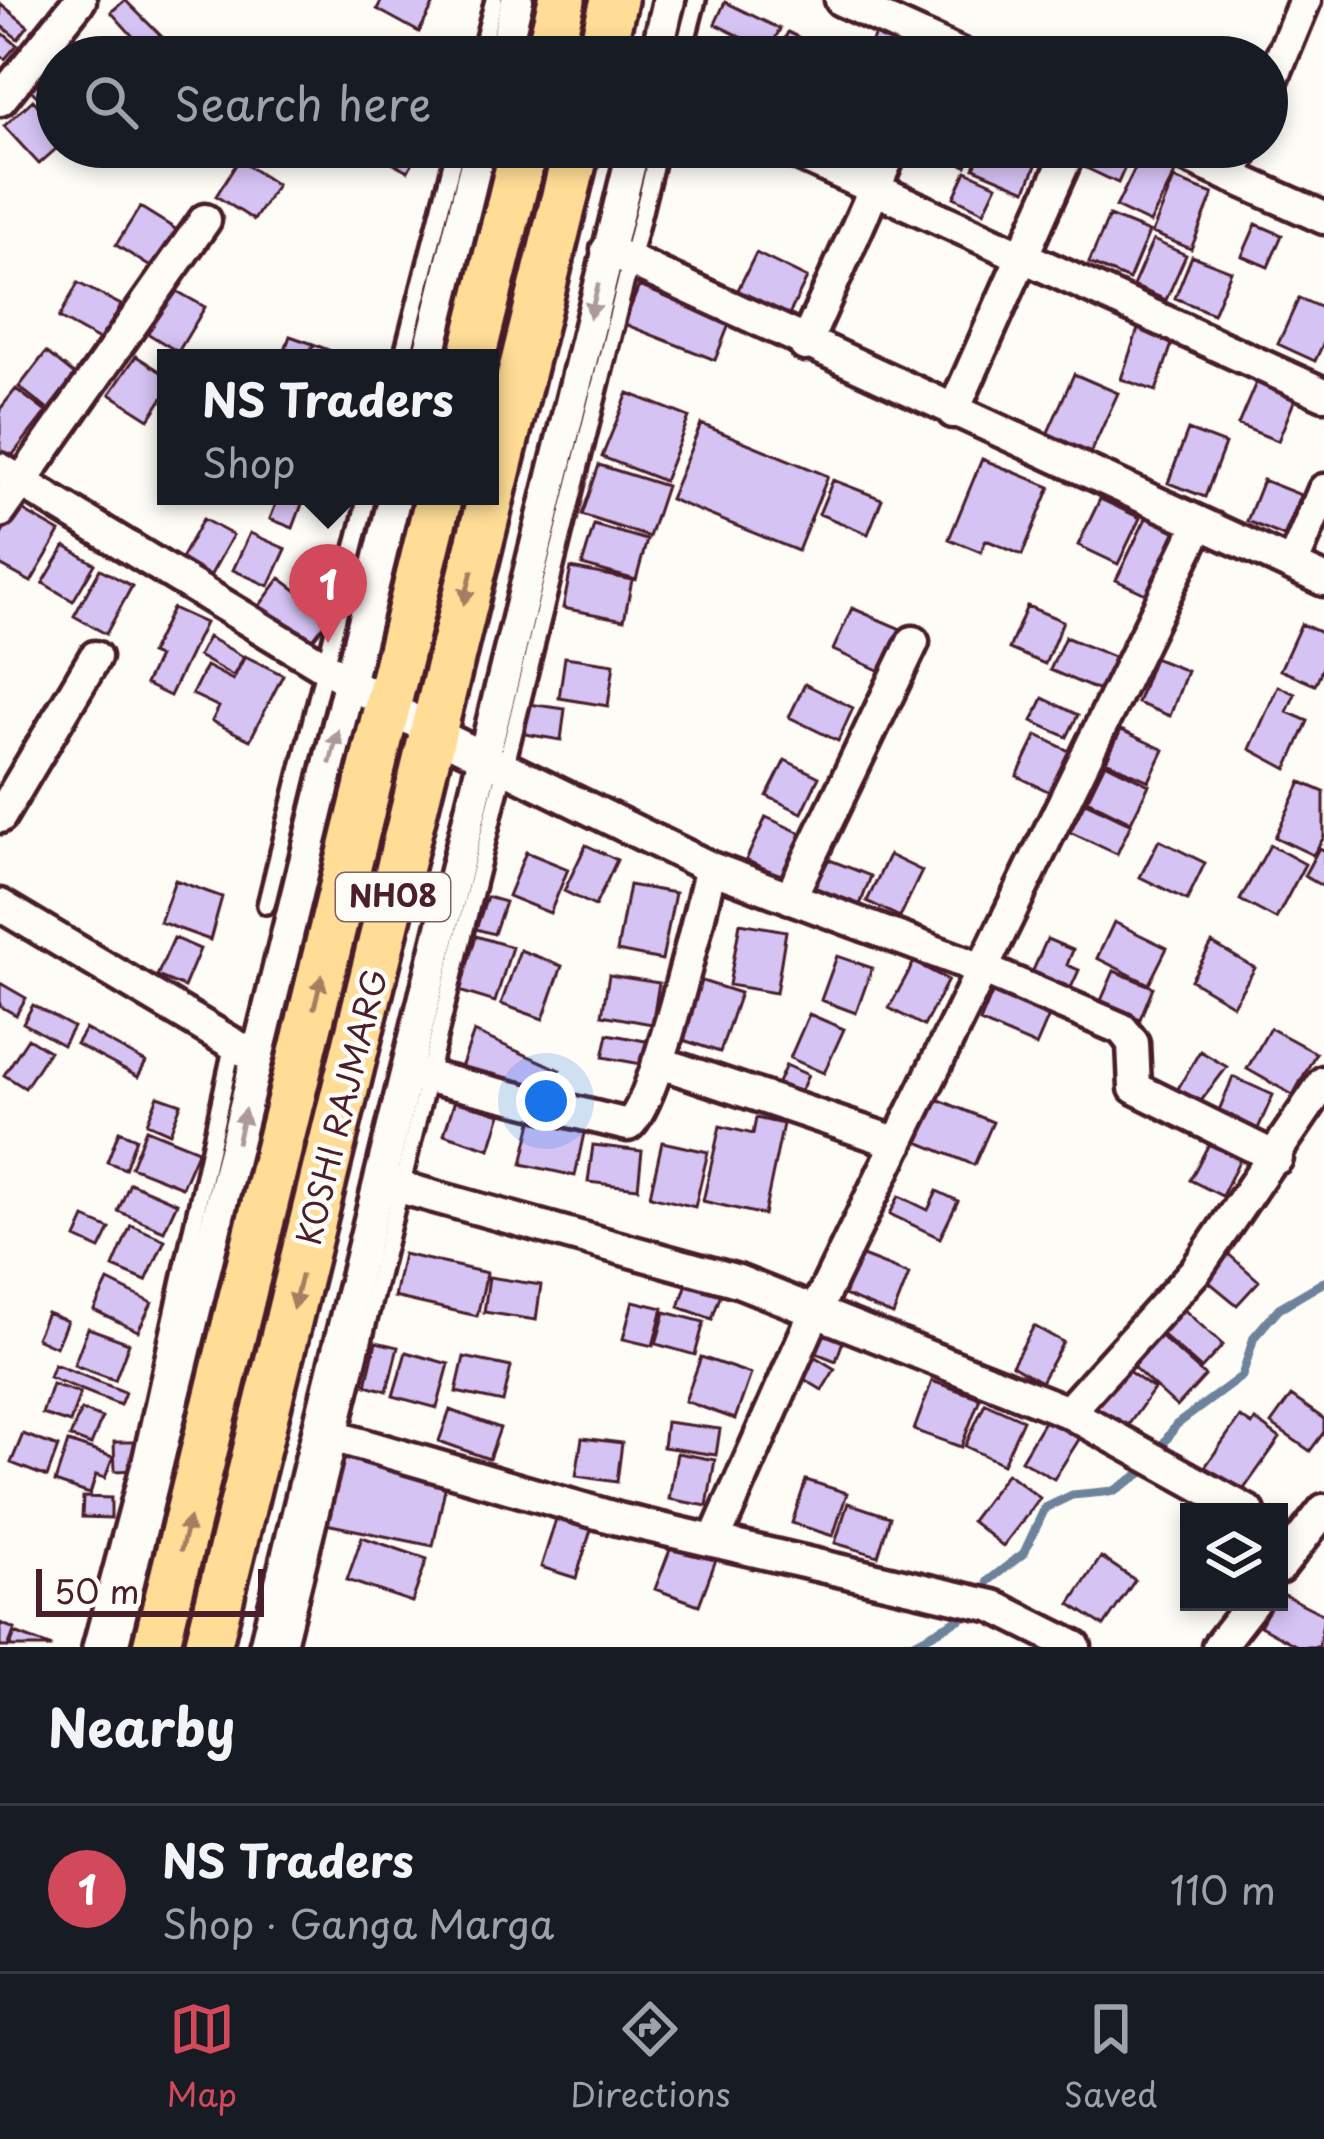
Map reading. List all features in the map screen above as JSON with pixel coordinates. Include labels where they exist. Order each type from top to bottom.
[{"type":"main road","points":[[553,36],[562,0]]},
{"type":"main road","points":[[605,36],[614,0]]},
{"type":"main road","points":[[474,349],[519,168]]},
{"type":"main road","name":"KOSHI RAJMARG","points":[[499,462],[572,168]]},
{"type":"main road","name":"KOSHI RAJMARG","points":[[156,1647],[368,697],[436,505]]},
{"type":"main road","name":"KOSHI RAJMARG","points":[[208,1647],[488,505]]},
{"type":"street","points":[[51,36],[80,0]]},
{"type":"street","points":[[508,36],[517,0]]},
{"type":"street","points":[[661,36],[669,0]]},
{"type":"street","points":[[841,0],[912,36]]},
{"type":"street","points":[[1288,41],[1305,0]]},
{"type":"street","points":[[0,100],[36,55]]},
{"type":"street","points":[[430,349],[475,168]]},
{"type":"street","points":[[265,1647],[329,1434],[392,1185],[619,255],[631,168]]},
{"type":"street","points":[[826,168],[1324,394]]},
{"type":"street","points":[[805,345],[884,168]]},
{"type":"street","points":[[953,412],[1062,168]]},
{"type":"street","points":[[1212,168],[1324,218]]},
{"type":"street","points":[[1232,177],[1236,168]]},
{"type":"street","points":[[0,512],[9,476],[205,220]]},
{"type":"street","points":[[619,255],[805,345],[1324,580]]},
{"type":"street","points":[[9,476],[432,732],[711,868],[982,969],[1122,1029],[1133,1043],[1135,1088],[1276,1158]]},
{"type":"street","points":[[1292,565],[1324,490]]},
{"type":"street","points":[[112,1647],[245,1051],[368,697],[394,505]]},
{"type":"street","points":[[714,1541],[815,1312],[1200,524]]},
{"type":"street","points":[[790,898],[913,642]]},
{"type":"street","points":[[0,817],[95,657]]},
{"type":"street","points":[[418,1074],[628,1125],[636,1119],[658,1061],[711,868]]},
{"type":"street","points":[[0,904],[245,1051]]},
{"type":"street","points":[[658,1061],[898,1143]]},
{"type":"street","points":[[1069,1412],[1196,1270],[1324,1082]]},
{"type":"street","points":[[392,1185],[738,1281],[1069,1412],[1233,1503]]},
{"type":"street","points":[[329,1434],[617,1519],[993,1606],[1076,1647]]},
{"type":"street","points":[[1290,1534],[1324,1510]]},
{"type":"street","points":[[1218,1647],[1245,1611]]},
{"type":"lane","points":[[485,36],[494,0]]},
{"type":"lane","points":[[688,36],[697,0]]},
{"type":"lane","points":[[404,349],[451,168]]},
{"type":"lane","points":[[619,255],[651,168]]},
{"type":"lane","points":[[266,905],[365,505]]},
{"type":"lane","points":[[91,1647],[245,1051]]},
{"type":"lane","points":[[287,1647],[329,1434]]},
{"type":"building","points":[[125,0],[161,36],[133,36],[111,12]]},
{"type":"building","points":[[382,0],[436,0],[419,32],[377,9]]},
{"type":"building","points":[[725,2],[780,29],[776,36],[739,36],[715,24]]},
{"type":"building","points":[[1,4],[28,26],[18,39],[0,25]]},
{"type":"building","points":[[880,23],[908,36],[874,36]]},
{"type":"building","points":[[0,31],[17,45],[5,59],[0,55]]},
{"type":"building","points":[[33,100],[36,103],[36,161],[4,126]]},
{"type":"building","points":[[234,168],[251,168],[277,185],[254,220],[216,196]]},
{"type":"building","points":[[974,168],[1035,168],[1026,190]]},
{"type":"building","points":[[1086,168],[1125,168],[1118,183]]},
{"type":"building","points":[[1135,168],[1165,168],[1175,173],[1150,223],[1116,207]]},
{"type":"building","points":[[966,171],[997,185],[984,212],[954,197]]},
{"type":"building","points":[[1174,179],[1213,194],[1191,249],[1152,233]]},
{"type":"building","points":[[140,207],[177,230],[152,268],[116,245]]},
{"type":"building","points":[[1109,216],[1149,232],[1129,280],[1089,263]]},
{"type":"building","points":[[1256,224],[1282,235],[1268,267],[1242,256]]},
{"type":"building","points":[[1153,240],[1186,255],[1166,300],[1133,286]]},
{"type":"building","points":[[756,253],[807,278],[786,321],[735,296]]},
{"type":"building","points":[[1192,256],[1231,271],[1213,314],[1175,298]]},
{"type":"building","points":[[78,283],[121,305],[101,341],[59,318]]},
{"type":"building","points":[[639,286],[730,322],[715,360],[624,324]]},
{"type":"building","points":[[173,289],[205,307],[180,349],[147,333]]},
{"type":"building","points":[[1299,298],[1324,309],[1324,342],[1315,361],[1278,344]]},
{"type":"building","points":[[1138,329],[1173,341],[1156,391],[1121,379]]},
{"type":"building","points":[[290,336],[313,344],[311,349],[285,349]]},
{"type":"building","points":[[46,352],[75,375],[48,410],[19,387]]},
{"type":"building","points":[[136,356],[157,369],[157,407],[149,419],[110,394]]},
{"type":"building","points":[[1074,374],[1118,393],[1088,459],[1045,439]]},
{"type":"building","points":[[1258,378],[1297,394],[1278,441],[1238,425]]},
{"type":"building","points":[[16,389],[46,412],[8,461],[0,455],[0,409]]},
{"type":"building","points":[[628,393],[689,417],[664,481],[602,457]]},
{"type":"building","points":[[701,424],[828,476],[798,551],[670,499]]},
{"type":"building","points":[[1188,430],[1225,444],[1205,497],[1168,483]]},
{"type":"building","points":[[982,459],[1050,487],[1022,555],[986,540],[981,552],[949,539]]},
{"type":"building","points":[[599,465],[666,486],[649,537],[582,515]]},
{"type":"building","points":[[833,480],[882,499],[868,534],[819,514]]},
{"type":"building","points":[[1263,480],[1301,495],[1284,536],[1247,521]]},
{"type":"building","points":[[1100,499],[1140,518],[1118,564],[1078,545]]},
{"type":"building","points":[[275,505],[302,505],[293,528],[270,519]]},
{"type":"building","points":[[17,507],[60,532],[31,582],[0,565],[0,537]]},
{"type":"building","points":[[1147,516],[1176,530],[1146,594],[1116,580]]},
{"type":"building","points":[[203,519],[233,535],[208,580],[178,564]]},
{"type":"building","points":[[594,525],[647,540],[636,580],[582,565]]},
{"type":"building","points":[[250,533],[286,549],[269,586],[233,570]]},
{"type":"building","points":[[65,546],[95,564],[73,601],[43,583]]},
{"type":"building","points":[[571,568],[632,580],[624,620],[563,608]]},
{"type":"building","points":[[100,569],[132,586],[106,634],[74,616]]},
{"type":"building","points":[[280,578],[331,616],[307,647],[257,609]]},
{"type":"building","points":[[1027,606],[1063,621],[1045,664],[1009,649]]},
{"type":"building","points":[[172,608],[205,623],[170,696],[145,684],[158,657],[150,654]]},
{"type":"building","points":[[852,608],[901,629],[883,672],[833,650]]},
{"type":"building","points":[[1301,624],[1324,634],[1324,665],[1315,685],[1280,670]]},
{"type":"building","points":[[208,637],[244,657],[233,676],[198,656]]},
{"type":"building","points":[[1065,637],[1119,659],[1104,693],[1050,670]]},
{"type":"building","points":[[245,656],[283,675],[250,740],[212,721],[219,707],[192,694],[206,666],[233,680]]},
{"type":"building","points":[[565,657],[614,664],[608,706],[559,698]]},
{"type":"building","points":[[1154,658],[1187,671],[1170,716],[1137,703]]},
{"type":"building","points":[[805,684],[853,708],[838,741],[789,717]]},
{"type":"building","points":[[1278,686],[1295,694],[1287,712],[1308,721],[1287,769],[1250,749]]},
{"type":"building","points":[[1043,698],[1078,715],[1067,737],[1032,721]]},
{"type":"building","points":[[529,704],[565,709],[561,740],[525,734]]},
{"type":"building","points":[[1121,730],[1164,750],[1149,781],[1106,761]]},
{"type":"building","points":[[1037,735],[1073,753],[1054,794],[1017,776]]},
{"type":"building","points":[[785,760],[819,777],[802,813],[767,796]]},
{"type":"building","points":[[1105,763],[1149,785],[1131,822],[1087,800]]},
{"type":"building","points":[[1301,782],[1324,792],[1324,837],[1313,855],[1275,837]]},
{"type":"building","points":[[1085,802],[1131,824],[1117,854],[1070,832]]},
{"type":"building","points":[[766,817],[809,837],[789,880],[746,860]]},
{"type":"building","points":[[1159,840],[1205,863],[1187,900],[1140,877]]},
{"type":"building","points":[[586,845],[617,860],[595,906],[564,891]]},
{"type":"building","points":[[1270,845],[1305,864],[1276,919],[1240,900]]},
{"type":"building","points":[[1319,848],[1324,850],[1324,887],[1304,876]]},
{"type":"building","points":[[526,852],[568,869],[550,913],[508,896]]},
{"type":"building","points":[[817,855],[871,876],[858,910],[804,888]]},
{"type":"building","points":[[889,855],[922,871],[900,917],[867,901]]},
{"type":"building","points":[[175,880],[222,897],[210,940],[160,922]]},
{"type":"building","points":[[629,885],[675,893],[662,960],[617,951]]},
{"type":"building","points":[[487,897],[505,902],[494,934],[476,929]]},
{"type":"building","points":[[1114,922],[1167,948],[1149,984],[1097,958]]},
{"type":"building","points":[[740,923],[786,931],[776,993],[729,985]]},
{"type":"building","points":[[476,936],[512,947],[495,1002],[459,991]]},
{"type":"building","points":[[174,938],[200,949],[184,987],[157,976]]},
{"type":"building","points":[[1047,939],[1073,950],[1067,965],[1079,970],[1069,992],[1031,975]]},
{"type":"building","points":[[1212,943],[1255,968],[1233,1005],[1191,980]]},
{"type":"building","points":[[520,950],[562,966],[543,1019],[501,1004]]},
{"type":"building","points":[[837,956],[872,968],[856,1013],[821,1000]]},
{"type":"building","points":[[914,962],[948,980],[924,1026],[889,1008]]},
{"type":"building","points":[[1114,971],[1153,987],[1140,1019],[1100,1003]]},
{"type":"building","points":[[609,975],[659,983],[652,1024],[602,1015]]},
{"type":"building","points":[[699,980],[740,993],[720,1052],[680,1039]]},
{"type":"building","points":[[0,983],[26,998],[16,1015],[0,1006]]},
{"type":"building","points":[[996,984],[1052,1009],[1036,1046],[980,1022]]},
{"type":"building","points":[[33,1005],[73,1027],[63,1045],[23,1023]]},
{"type":"building","points":[[809,1014],[844,1029],[824,1073],[790,1058]]},
{"type":"building","points":[[1270,1028],[1316,1053],[1293,1095],[1247,1069]]},
{"type":"building","points":[[85,1029],[146,1062],[138,1077],[76,1044]]},
{"type":"building","points":[[474,1032],[560,1070],[551,1094],[459,1073]]},
{"type":"building","points":[[608,1034],[656,1043],[652,1066],[603,1057]]},
{"type":"building","points":[[28,1038],[49,1051],[25,1088],[4,1075]]},
{"type":"building","points":[[1200,1051],[1227,1067],[1198,1105],[1176,1092]]},
{"type":"building","points":[[786,1065],[808,1075],[795,1104],[773,1094]]},
{"type":"building","points":[[1233,1077],[1273,1095],[1256,1133],[1217,1115]]},
{"type":"building","points":[[158,1096],[181,1104],[170,1133],[147,1123]]},
{"type":"building","points":[[937,1099],[993,1122],[974,1165],[918,1142]]},
{"type":"building","points":[[455,1100],[501,1114],[490,1149],[444,1134]]},
{"type":"building","points":[[756,1118],[783,1124],[764,1215],[703,1201],[720,1126],[753,1134]]},
{"type":"building","points":[[532,1121],[584,1133],[575,1176],[522,1164]]},
{"type":"building","points":[[146,1129],[198,1150],[182,1187],[131,1167]]},
{"type":"building","points":[[119,1131],[136,1138],[125,1169],[107,1162]]},
{"type":"building","points":[[1211,1140],[1242,1155],[1222,1196],[1190,1180]]},
{"type":"building","points":[[662,1142],[708,1152],[695,1207],[650,1196]]},
{"type":"building","points":[[593,1145],[642,1151],[638,1188],[588,1182]]},
{"type":"building","points":[[130,1183],[177,1203],[164,1231],[118,1211]]},
{"type":"building","points":[[937,1191],[958,1201],[940,1238],[890,1214],[899,1196],[928,1210]]},
{"type":"building","points":[[85,1218],[110,1229],[100,1249],[76,1238]]},
{"type":"building","points":[[131,1225],[165,1240],[146,1281],[113,1267]]},
{"type":"building","points":[[1225,1251],[1259,1281],[1237,1305],[1203,1277]]},
{"type":"building","points":[[403,1254],[487,1273],[477,1316],[394,1297]]},
{"type":"building","points":[[860,1255],[909,1274],[893,1315],[844,1295]]},
{"type":"building","points":[[489,1277],[541,1285],[536,1320],[484,1312]]},
{"type":"building","points":[[689,1277],[723,1288],[712,1319],[679,1307]]},
{"type":"building","points":[[108,1281],[152,1303],[138,1331],[94,1310]]},
{"type":"building","points":[[633,1301],[663,1308],[653,1346],[623,1339]]},
{"type":"building","points":[[1181,1307],[1223,1345],[1201,1369],[1159,1332]]},
{"type":"building","points":[[665,1312],[704,1322],[695,1355],[656,1344]]},
{"type":"building","points":[[47,1313],[67,1321],[56,1347],[36,1338]]},
{"type":"building","points":[[1034,1326],[1063,1342],[1041,1382],[1012,1365]]},
{"type":"building","points":[[88,1328],[129,1343],[115,1380],[74,1365]]},
{"type":"building","points":[[818,1332],[843,1341],[836,1361],[811,1351]]},
{"type":"building","points":[[1158,1334],[1205,1376],[1177,1407],[1131,1365]]},
{"type":"building","points":[[376,1342],[398,1347],[387,1391],[366,1385]]},
{"type":"building","points":[[406,1352],[449,1364],[437,1408],[393,1396]]},
{"type":"building","points":[[812,1355],[835,1369],[822,1390],[799,1376]]},
{"type":"building","points":[[464,1357],[511,1367],[503,1402],[456,1392]]},
{"type":"building","points":[[701,1357],[751,1374],[735,1419],[685,1401]]},
{"type":"building","points":[[54,1364],[125,1392],[120,1405],[49,1377]]},
{"type":"building","points":[[1124,1368],[1154,1389],[1124,1431],[1094,1410]]},
{"type":"building","points":[[932,1381],[980,1398],[961,1447],[914,1430]]},
{"type":"building","points":[[52,1384],[80,1393],[70,1423],[42,1414]]},
{"type":"building","points":[[1291,1396],[1324,1419],[1324,1432],[1310,1451],[1271,1424]]},
{"type":"building","points":[[985,1403],[1023,1420],[1003,1464],[965,1446]]},
{"type":"building","points":[[81,1410],[102,1418],[91,1445],[70,1437]]},
{"type":"building","points":[[450,1410],[500,1428],[489,1459],[439,1441]]},
{"type":"building","points":[[1049,1413],[1083,1433],[1054,1479],[1021,1460]]},
{"type":"building","points":[[1240,1417],[1252,1425],[1255,1420],[1280,1438],[1241,1493],[1205,1467]]},
{"type":"building","points":[[666,1422],[720,1429],[716,1455],[663,1447]]},
{"type":"building","points":[[23,1434],[58,1447],[47,1477],[11,1463]]},
{"type":"building","points":[[582,1438],[622,1443],[617,1482],[576,1476]]},
{"type":"building","points":[[68,1442],[113,1457],[105,1478],[96,1475],[90,1494],[55,1482]]},
{"type":"building","points":[[114,1442],[136,1442],[137,1470],[115,1471]]},
{"type":"building","points":[[341,1452],[448,1474],[433,1546],[326,1524]]},
{"type":"building","points":[[677,1453],[715,1460],[707,1506],[669,1499]]},
{"type":"building","points":[[1007,1473],[1040,1498],[1003,1546],[971,1521]]},
{"type":"building","points":[[806,1480],[847,1493],[833,1536],[792,1523]]},
{"type":"building","points":[[83,1497],[111,1498],[111,1518],[82,1517]]},
{"type":"building","points":[[848,1503],[890,1517],[878,1556],[835,1543]]},
{"type":"building","points":[[560,1507],[595,1517],[576,1578],[541,1567]]},
{"type":"building","points":[[676,1534],[720,1549],[699,1605],[655,1589]]},
{"type":"building","points":[[362,1537],[427,1559],[412,1602],[347,1580]]},
{"type":"building","points":[[1101,1557],[1135,1580],[1104,1626],[1070,1604]]},
{"type":"building","points":[[1288,1597],[1324,1615],[1319,1647],[1299,1647],[1260,1626],[1268,1611],[1288,1611]]},
{"type":"building","points":[[0,1623],[15,1629],[8,1647],[0,1647]]},
{"type":"building","points":[[15,1633],[52,1647],[10,1647]]},
{"type":"waterway","points":[[1158,1452],[1176,1425],[1242,1376],[1254,1337],[1279,1308],[1324,1282]]},
{"type":"waterway","points":[[988,1581],[1024,1553],[1045,1508],[1072,1495],[1114,1491],[1145,1471]]},
{"type":"waterway","points":[[907,1647],[965,1616]]},
{"type":"place","name":"NS Traders","points":[[328,643]]}]
